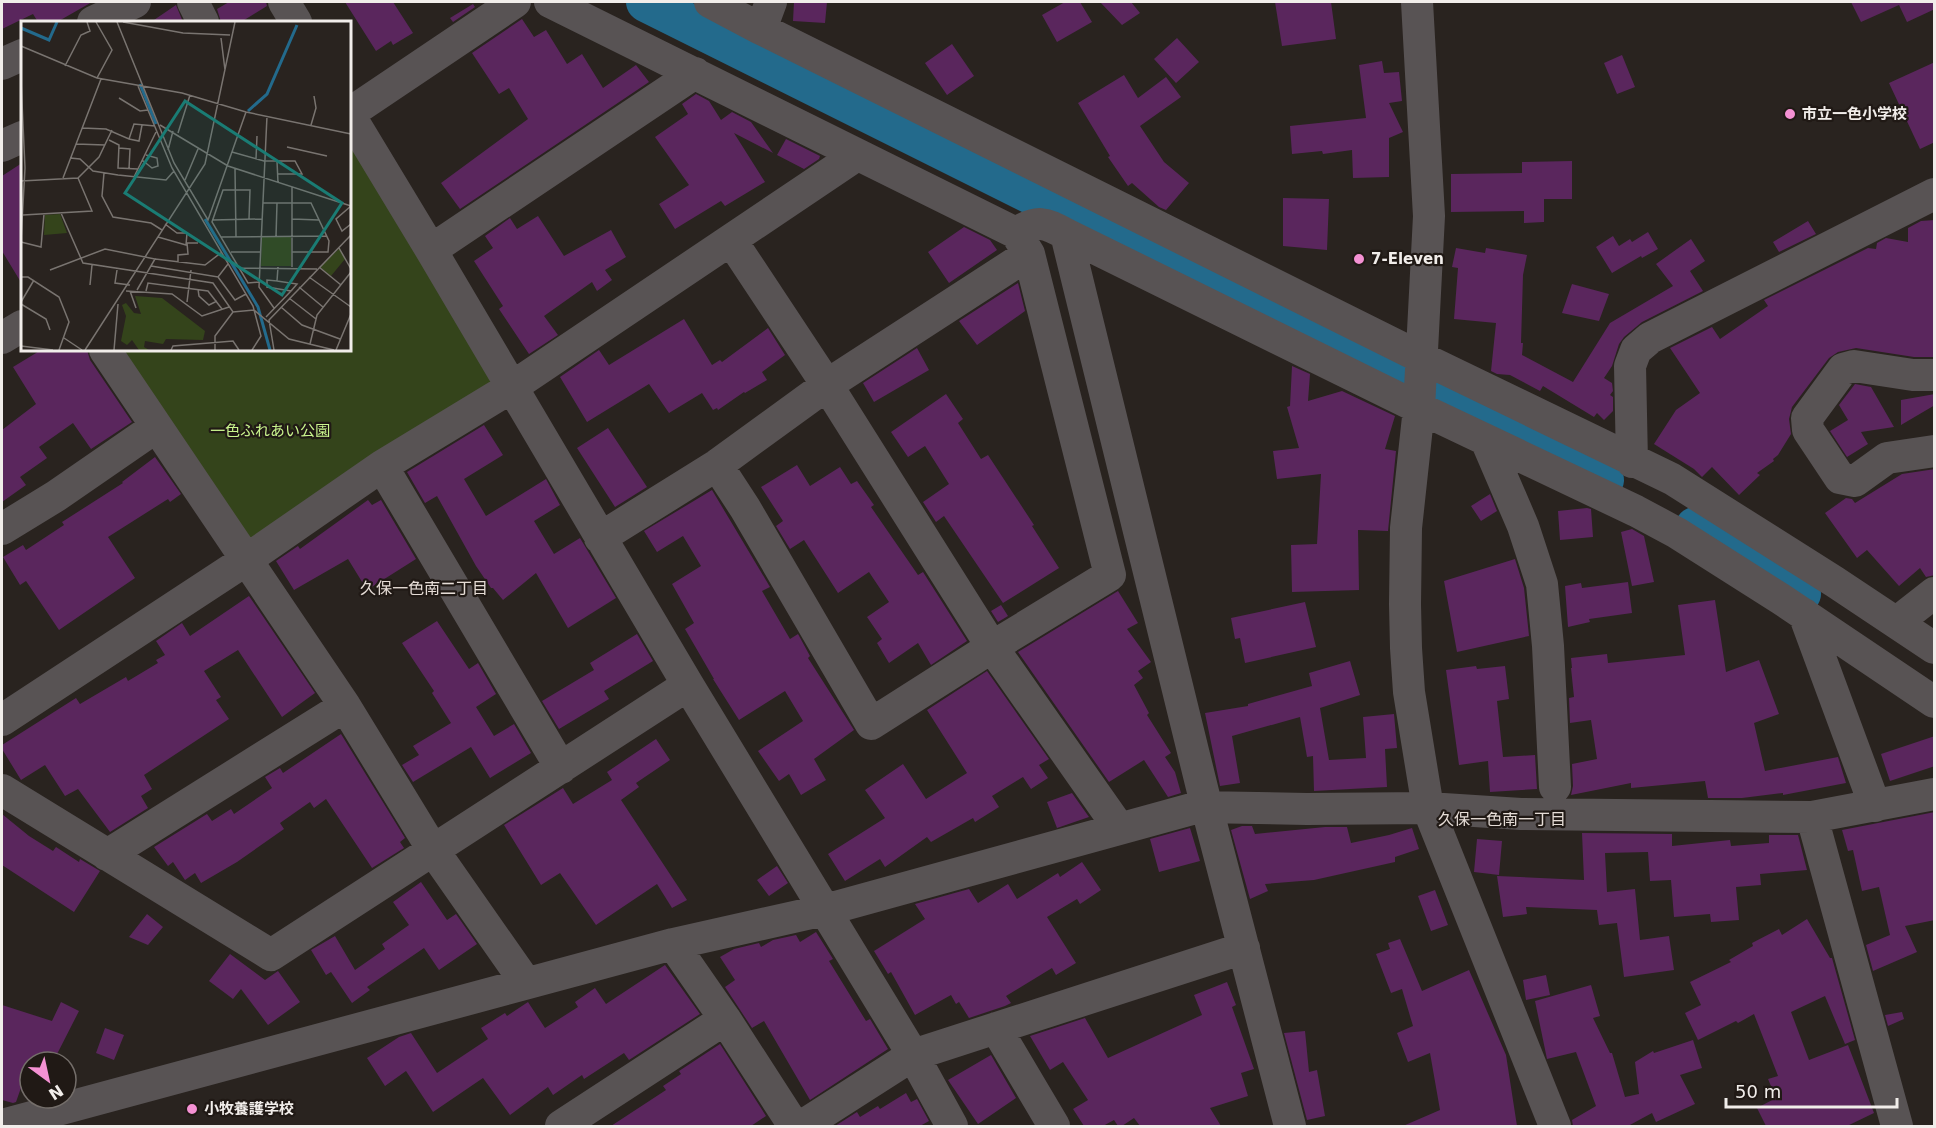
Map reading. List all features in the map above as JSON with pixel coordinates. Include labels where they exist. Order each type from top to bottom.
[{"type":"street","points":[[95,21],[135,2]]},
{"type":"street","points":[[193,2],[202,21]]},
{"type":"street","points":[[284,2],[295,21]]},
{"type":"street","points":[[351,113],[515,2]]},
{"type":"street","points":[[550,2],[857,154],[1043,235],[1647,516],[1804,614],[1935,702]]},
{"type":"street","points":[[710,2],[766,15],[1422,358],[1671,479],[1935,648]]},
{"type":"street","points":[[1417,2],[1428,216],[1419,408],[1406,528],[1405,615],[1409,692],[1428,808],[1555,1126]]},
{"type":"street","points":[[2,64],[21,55]]},
{"type":"street","points":[[431,250],[695,73]]},
{"type":"street","points":[[351,116],[600,538],[913,1055],[952,1126]]},
{"type":"street","points":[[2,146],[21,137]]},
{"type":"street","points":[[2,720],[246,560],[382,466],[512,387],[857,154]]},
{"type":"street","points":[[1632,462],[1630,366],[1636,350],[1650,338],[1935,194]]},
{"type":"street","points":[[600,538],[717,465],[827,385],[1043,235]]},
{"type":"street","points":[[717,465],[745,508],[871,724],[992,646],[1110,575],[1043,235]]},
{"type":"street","points":[[1043,235],[1207,808],[1290,1126]]},
{"type":"street","points":[[731,240],[827,385],[992,646],[1119,828]]},
{"type":"street","points":[[2,338],[21,327]]},
{"type":"street","points":[[106,351],[345,706],[433,850],[526,982]]},
{"type":"street","points":[[1935,375],[1913,375],[1854,366],[1843,369],[1807,418],[1808,430],[1840,478],[1855,481],[1887,458],[1935,451]]},
{"type":"street","points":[[2,529],[56,496],[156,427]]},
{"type":"street","points":[[1486,440],[1523,526],[1542,584],[1548,646],[1555,787]]},
{"type":"street","points":[[382,466],[561,768]]},
{"type":"street","points":[[1897,622],[1935,593]]},
{"type":"street","points":[[1804,614],[1875,806]]},
{"type":"street","points":[[2,790],[271,956],[688,685]]},
{"type":"street","points":[[107,855],[345,706]]},
{"type":"street","points":[[2,1125],[526,982],[673,944],[825,910],[1199,807],[1428,808],[1521,814],[1812,817],[1935,794]]},
{"type":"street","points":[[1812,817],[1897,1126]]},
{"type":"street","points":[[673,944],[794,1126]]},
{"type":"street","points":[[801,1126],[913,1055],[1244,948]]},
{"type":"street","points":[[561,1126],[725,1019]]},
{"type":"street","points":[[996,1028],[1054,1126]]},
{"type":"green space","name":"一色ふれあい公園","points":[[351,139],[499,382],[245,547],[120,351],[351,351]]},
{"type":"building","points":[[2,2],[92,2],[59,21],[37,21],[33,14],[2,29]]},
{"type":"building","points":[[229,2],[266,2],[267,6],[243,21],[221,21],[217,9]]},
{"type":"building","points":[[345,2],[393,2],[413,33],[393,45],[391,41],[376,51]]},
{"type":"building","points":[[794,2],[827,2],[825,23],[793,21]]},
{"type":"building","points":[[1065,2],[1080,2],[1092,22],[1057,42],[1042,15]]},
{"type":"building","points":[[1100,2],[1131,2],[1140,13],[1122,25]]},
{"type":"building","points":[[1275,2],[1331,2],[1336,39],[1282,46]]},
{"type":"building","points":[[1851,2],[1935,2],[1935,9],[1907,22],[1899,5],[1861,22]]},
{"type":"building","points":[[473,4],[475,7],[453,22],[450,18]]},
{"type":"building","points":[[176,5],[183,21],[152,21]]},
{"type":"building","points":[[522,19],[534,37],[546,30],[567,64],[582,54],[603,88],[636,65],[649,82],[460,209],[441,183],[528,119],[509,88],[499,94],[472,53]]},
{"type":"building","points":[[1177,38],[1199,62],[1176,83],[1154,59]]},
{"type":"building","points":[[952,44],[974,76],[947,95],[925,63]]},
{"type":"building","points":[[1622,55],[1635,87],[1617,94],[1604,63]]},
{"type":"building","points":[[1382,61],[1384,73],[1399,72],[1402,101],[1389,103],[1403,132],[1389,138],[1389,177],[1353,178],[1352,150],[1323,154],[1322,151],[1292,154],[1290,126],[1366,118],[1359,65]]},
{"type":"building","points":[[1935,62],[1935,142],[1920,149],[1889,83]]},
{"type":"building","points":[[1124,75],[1138,98],[1166,77],[1181,97],[1140,126],[1164,162],[1189,183],[1166,210],[1159,207],[1132,183],[1128,186],[1108,157],[1110,156],[1078,103]]},
{"type":"building","points":[[696,94],[709,101],[721,120],[732,112],[751,122],[773,153],[734,133],[765,182],[725,206],[721,201],[675,229],[659,204],[689,185],[655,137],[688,114],[682,104]]},
{"type":"building","points":[[786,139],[820,156],[819,159],[804,169],[777,155]]},
{"type":"building","points":[[1572,161],[1572,199],[1544,199],[1544,222],[1524,223],[1524,211],[1451,212],[1451,174],[1522,173],[1522,162]]},
{"type":"building","points":[[21,164],[21,282],[2,251],[2,176]]},
{"type":"building","points":[[1283,198],[1329,199],[1327,250],[1283,246]]},
{"type":"building","points":[[538,216],[564,256],[611,230],[626,257],[605,270],[612,280],[597,291],[592,282],[544,316],[558,335],[529,354],[499,309],[503,306],[474,261],[493,248],[485,236],[510,218],[517,229]]},
{"type":"building","points":[[1935,220],[1935,357],[1914,357],[1856,348],[1838,352],[1829,358],[1792,407],[1789,419],[1791,434],[1778,455],[1773,459],[1774,461],[1757,473],[1760,475],[1739,495],[1712,467],[1702,477],[1694,469],[1654,444],[1676,410],[1700,393],[1670,348],[1712,327],[1720,339],[1768,306],[1764,300],[1868,248],[1876,249],[1877,243],[1886,238],[1908,242],[1908,228],[1921,221]]},
{"type":"building","points":[[1808,221],[1816,234],[1779,252],[1773,242]]},
{"type":"building","points":[[964,227],[990,240],[997,250],[949,283],[928,252]]},
{"type":"building","points":[[1648,232],[1658,249],[1612,273],[1596,247],[1613,236],[1619,246],[1630,239],[1632,242]]},
{"type":"building","points":[[1691,239],[1705,261],[1690,271],[1703,291],[1642,322],[1624,337],[1619,344],[1612,366],[1604,378],[1612,383],[1613,391],[1610,395],[1613,397],[1613,411],[1604,420],[1597,413],[1594,417],[1543,386],[1540,391],[1510,375],[1491,371],[1496,323],[1454,319],[1458,268],[1452,267],[1456,248],[1485,253],[1486,248],[1527,255],[1523,275],[1522,355],[1573,382],[1610,323],[1673,286],[1656,264]]},
{"type":"building","points":[[1018,283],[1025,311],[977,345],[959,321]]},
{"type":"building","points":[[1572,284],[1609,294],[1599,321],[1562,313]]},
{"type":"building","points":[[684,319],[712,365],[720,360],[722,362],[768,328],[785,355],[762,372],[767,380],[718,410],[717,408],[713,410],[702,393],[669,413],[649,384],[587,422],[560,377],[599,350],[609,365]]},
{"type":"building","points":[[917,348],[929,370],[874,402],[863,383]]},
{"type":"building","points":[[39,351],[87,351],[90,360],[132,422],[91,449],[73,423],[39,447],[47,458],[20,477],[26,485],[2,502],[2,430],[36,404],[13,367]]},
{"type":"building","points":[[1292,366],[1310,374],[1308,401],[1342,391],[1395,416],[1385,449],[1396,451],[1388,531],[1358,530],[1359,590],[1292,592],[1291,545],[1317,544],[1321,474],[1277,479],[1273,451],[1299,448],[1287,407],[1290,406]]},
{"type":"building","points":[[1855,384],[1871,387],[1894,427],[1861,432],[1868,444],[1847,457],[1830,431],[1848,420],[1839,405]]},
{"type":"building","points":[[946,394],[963,419],[958,423],[981,459],[988,455],[1059,568],[1003,603],[944,516],[936,522],[923,502],[949,484],[925,446],[908,457],[891,432]]},
{"type":"building","points":[[1935,394],[1935,405],[1901,425],[1901,400]]},
{"type":"building","points":[[484,425],[503,455],[464,479],[486,516],[546,479],[560,505],[534,521],[554,554],[580,538],[616,598],[568,628],[536,573],[503,600],[491,588],[476,566],[437,496],[425,503],[407,472]]},
{"type":"building","points":[[608,428],[647,487],[615,507],[577,448]]},
{"type":"building","points":[[155,457],[181,494],[170,502],[168,499],[108,537],[135,578],[59,630],[26,581],[20,585],[3,557],[23,545],[26,550],[64,525],[62,522],[123,483]]},
{"type":"building","points":[[797,465],[810,486],[840,467],[851,484],[857,481],[874,505],[871,507],[918,575],[923,572],[967,641],[931,665],[918,643],[889,663],[877,643],[882,639],[867,617],[889,602],[869,572],[838,593],[804,540],[790,549],[776,526],[783,521],[761,487]]},
{"type":"building","points":[[1935,469],[1935,575],[1926,577],[1920,568],[1899,586],[1867,550],[1857,558],[1825,513],[1846,498],[1852,499],[1855,503],[1902,474]]},
{"type":"building","points":[[712,490],[770,587],[762,591],[790,639],[798,634],[810,656],[808,658],[854,730],[814,759],[826,780],[801,795],[789,774],[779,781],[758,751],[803,721],[785,691],[739,720],[685,629],[694,623],[672,584],[701,566],[683,536],[657,552],[644,531]]},
{"type":"building","points":[[1490,494],[1497,511],[1481,521],[1471,506]]},
{"type":"building","points":[[368,500],[372,505],[381,500],[416,559],[367,590],[348,559],[294,590],[276,561],[298,546],[300,549]]},
{"type":"building","points":[[1591,509],[1593,537],[1560,540],[1558,511]]},
{"type":"building","points":[[1632,529],[1644,536],[1654,582],[1632,586],[1621,532]]},
{"type":"building","points":[[1515,559],[1524,588],[1529,636],[1457,652],[1444,581]]},
{"type":"building","points":[[1628,582],[1632,613],[1589,619],[1590,622],[1568,627],[1565,586],[1581,583],[1582,588]]},
{"type":"building","points":[[1118,591],[1138,623],[1127,629],[1151,662],[1138,671],[1143,678],[1134,685],[1149,713],[1147,715],[1171,753],[1165,757],[1175,772],[1181,793],[1168,797],[1144,760],[1109,782],[1018,652]]},
{"type":"building","points":[[249,596],[315,693],[282,717],[238,650],[204,671],[221,697],[216,700],[229,719],[144,775],[152,789],[141,796],[148,808],[110,832],[78,789],[65,796],[45,765],[21,780],[2,749],[2,745],[76,698],[80,704],[126,677],[128,681],[158,663],[156,660],[165,655],[156,641],[182,623],[190,636]]},
{"type":"building","points":[[1715,600],[1726,672],[1759,660],[1779,714],[1754,723],[1765,771],[1838,757],[1846,783],[1783,795],[1783,793],[1742,798],[1708,798],[1705,781],[1631,788],[1631,783],[1571,795],[1572,764],[1597,759],[1591,720],[1570,723],[1569,698],[1574,697],[1571,658],[1607,654],[1608,663],[1685,655],[1678,605]]},
{"type":"building","points":[[1305,602],[1316,647],[1245,663],[1240,638],[1235,639],[1231,618]]},
{"type":"building","points":[[1001,605],[1008,616],[998,622],[991,611]]},
{"type":"building","points":[[437,621],[469,669],[478,663],[496,694],[476,707],[494,736],[514,724],[531,753],[490,778],[471,747],[413,782],[402,765],[419,755],[413,746],[451,723],[432,693],[434,691],[402,643]]},
{"type":"building","points":[[637,634],[653,661],[604,691],[609,699],[559,729],[542,701],[594,670],[590,663]]},
{"type":"building","points":[[1350,661],[1360,695],[1320,708],[1329,760],[1366,758],[1363,717],[1394,714],[1397,748],[1385,749],[1387,787],[1314,791],[1313,756],[1307,757],[1300,717],[1232,736],[1240,783],[1220,786],[1205,713],[1248,706],[1248,704],[1312,686],[1309,673]]},
{"type":"building","points":[[1476,666],[1477,669],[1505,666],[1509,699],[1497,701],[1503,757],[1535,755],[1537,789],[1490,792],[1488,761],[1459,765],[1446,670]]},
{"type":"building","points":[[987,671],[1049,759],[1039,765],[1048,778],[1031,789],[1023,777],[992,796],[999,807],[975,822],[973,818],[931,842],[927,837],[885,867],[880,859],[845,881],[828,854],[885,818],[865,790],[903,764],[926,799],[967,773],[927,710]]},
{"type":"building","points":[[341,734],[405,838],[400,842],[404,848],[372,868],[326,799],[314,808],[310,802],[280,823],[284,829],[237,862],[201,883],[195,873],[185,880],[173,862],[168,866],[154,847],[207,814],[212,821],[231,809],[234,814],[272,788],[265,777],[280,768],[283,773]]},
{"type":"building","points":[[1935,736],[1935,766],[1890,781],[1881,754]]},
{"type":"building","points":[[656,739],[670,760],[636,783],[639,787],[621,800],[687,900],[672,908],[657,884],[596,925],[560,873],[541,885],[504,825],[563,788],[573,804],[612,780],[607,772]]},
{"type":"building","points":[[1072,793],[1089,817],[1057,828],[1047,802]]},
{"type":"building","points":[[1935,812],[1935,920],[1905,926],[1917,952],[1873,971],[1866,945],[1890,935],[1879,887],[1862,891],[1853,850],[1848,851],[1842,830]]},
{"type":"building","points":[[2,814],[29,836],[53,851],[56,847],[79,862],[80,859],[100,871],[74,912],[2,865]]},
{"type":"building","points":[[1242,826],[1252,826],[1255,834],[1347,827],[1351,843],[1412,828],[1419,849],[1395,857],[1395,862],[1314,880],[1265,884],[1268,891],[1250,899],[1231,830]]},
{"type":"building","points":[[1190,828],[1200,861],[1159,872],[1150,839]]},
{"type":"building","points":[[1582,833],[1672,834],[1672,846],[1730,840],[1731,846],[1769,843],[1769,835],[1798,835],[1807,870],[1760,874],[1761,885],[1736,887],[1739,920],[1711,922],[1710,914],[1674,917],[1671,880],[1650,881],[1648,852],[1605,853],[1607,892],[1635,889],[1640,940],[1669,936],[1674,970],[1624,977],[1617,923],[1599,925],[1597,910],[1526,907],[1527,914],[1503,917],[1497,876],[1584,880]]},
{"type":"building","points":[[1477,839],[1502,841],[1499,875],[1474,872]]},
{"type":"building","points":[[1082,862],[1101,890],[1080,904],[1077,899],[1047,917],[1076,963],[1056,975],[1052,968],[1006,996],[1011,1003],[969,1018],[959,1002],[956,1004],[951,995],[915,1015],[891,972],[888,974],[874,951],[925,919],[915,904],[969,889],[978,903],[1008,884],[1017,899],[1058,873],[1060,877]]},
{"type":"building","points":[[777,866],[788,883],[769,896],[757,880]]},
{"type":"building","points":[[421,882],[447,920],[456,914],[477,944],[439,970],[424,948],[367,987],[370,990],[352,1003],[331,972],[326,975],[311,950],[335,936],[355,970],[385,949],[382,944],[409,925],[393,902]]},
{"type":"building","points":[[1435,890],[1448,925],[1431,931],[1418,896]]},
{"type":"building","points":[[147,914],[163,927],[148,945],[129,937]]},
{"type":"building","points":[[1807,919],[1832,958],[1855,1040],[1845,1044],[1825,996],[1791,1012],[1809,1060],[1848,1045],[1874,1113],[1847,1126],[1766,1126],[1757,1108],[1776,1098],[1768,1079],[1778,1076],[1754,1014],[1698,1040],[1685,1013],[1701,1005],[1690,982],[1731,962],[1729,960],[1753,946],[1752,943],[1779,929],[1782,935]]},
{"type":"building","points":[[816,932],[833,959],[829,961],[866,1021],[870,1019],[888,1049],[810,1100],[764,1021],[752,1028],[725,987],[735,980],[720,957],[734,949],[759,943],[761,947],[773,940],[796,935],[800,942]]},
{"type":"building","points":[[1400,939],[1422,991],[1469,970],[1506,1055],[1517,1126],[1403,1126],[1440,1110],[1430,1053],[1408,1062],[1397,1033],[1413,1026],[1402,989],[1391,993],[1376,954],[1390,949],[1388,943]]},
{"type":"building","points":[[230,954],[265,980],[278,971],[300,1002],[268,1025],[241,989],[233,999],[209,981]]},
{"type":"building","points":[[665,965],[700,1014],[629,1060],[624,1053],[584,1079],[582,1075],[553,1095],[548,1087],[510,1115],[483,1078],[433,1112],[406,1071],[385,1086],[367,1058],[399,1037],[411,1033],[437,1073],[488,1039],[481,1028],[505,1013],[507,1016],[528,1002],[545,1028],[578,1007],[575,1002],[595,988],[606,1004]]},
{"type":"building","points":[[1546,975],[1550,995],[1526,1000],[1523,980]]},
{"type":"building","points":[[1227,982],[1236,1005],[1232,1007],[1254,1069],[1241,1073],[1248,1096],[1210,1108],[1221,1126],[1140,1126],[1134,1118],[1122,1126],[1118,1126],[1114,1120],[1103,1126],[1084,1126],[1073,1109],[1088,1100],[1063,1062],[1050,1070],[1030,1036],[1085,1018],[1108,1058],[1202,1015],[1194,995]]},
{"type":"building","points":[[1591,985],[1600,1016],[1593,1018],[1612,1053],[1625,1097],[1639,1094],[1635,1062],[1653,1051],[1654,1053],[1693,1040],[1702,1068],[1680,1075],[1695,1104],[1656,1122],[1652,1113],[1628,1126],[1573,1126],[1572,1120],[1596,1106],[1576,1052],[1547,1059],[1535,1001]]},
{"type":"building","points":[[61,1002],[79,1011],[59,1050],[18,1050],[18,1096],[16,1102],[13,1103],[2,1100],[2,1005],[52,1021]]},
{"type":"building","points":[[1902,1012],[1904,1019],[1888,1026],[1885,1015]]},
{"type":"building","points":[[105,1028],[124,1035],[114,1060],[96,1053]]},
{"type":"building","points":[[1305,1031],[1309,1072],[1317,1070],[1325,1116],[1307,1120],[1284,1033]]},
{"type":"building","points":[[720,1044],[766,1116],[751,1126],[611,1126],[666,1090],[663,1086],[681,1074],[679,1071]]},
{"type":"building","points":[[991,1055],[1016,1098],[978,1124],[948,1080]]},
{"type":"building","points":[[906,1093],[911,1102],[917,1099],[929,1121],[920,1126],[835,1126],[857,1112],[860,1117],[878,1106],[880,1109]]},
{"type":"waterway","points":[[646,2],[1604,480]]},
{"type":"waterway","points":[[1046,201],[1051,218]]},
{"type":"waterway","points":[[1695,527],[1801,594]]},
{"type":"place","name":"市立一色小学校","points":[[1790,114]]},
{"type":"place","name":"7-Eleven","points":[[1359,259]]},
{"type":"place","name":"小牧養護学校","points":[[192,1109]]},
{"type":"district","name":"久保一色南二丁目","points":[[424,588]]},
{"type":"district","name":"久保一色南一丁目","points":[[1502,819]]}]
